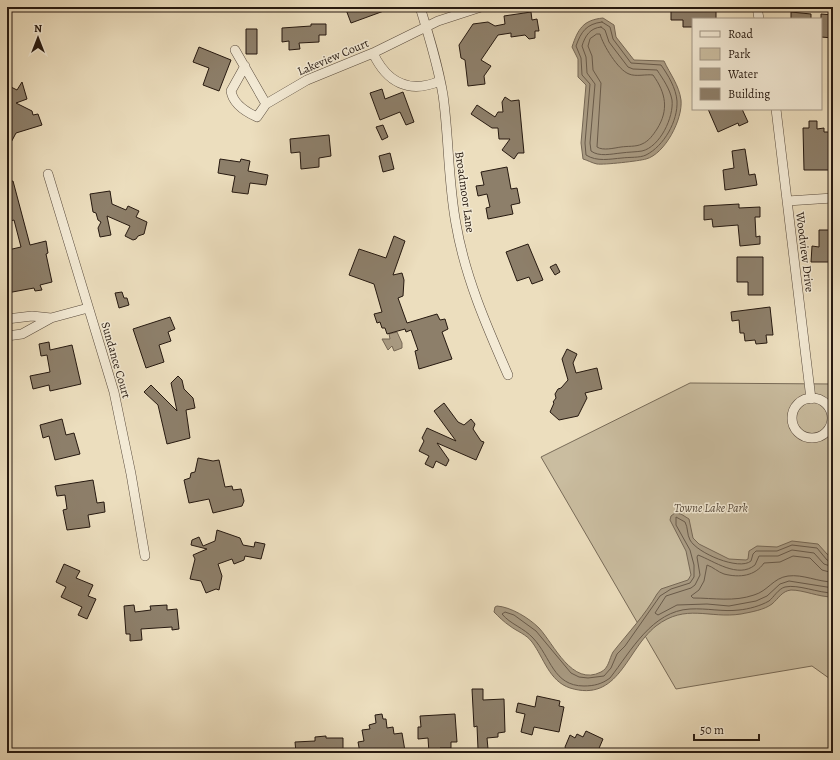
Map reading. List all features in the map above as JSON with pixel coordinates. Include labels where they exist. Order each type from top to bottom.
[{"type":"street","name":"Broadmoor Lane","points":[[420,7],[440,81],[445,116],[449,178],[456,226],[467,272],[483,317],[508,375]]},
{"type":"street","name":"Lakeview Court","points":[[245,66],[231,91],[232,96],[244,111],[257,117],[266,104],[307,80],[373,53],[426,27],[481,7]]},
{"type":"street","points":[[757,7],[759,18]]},
{"type":"street","points":[[235,50],[266,104]]},
{"type":"street","points":[[373,53],[382,69],[398,82],[410,87],[420,87],[440,81]]},
{"type":"street","name":"Woodview Drive","points":[[776,110],[811,399]]},
{"type":"street","name":"Sundance Court","points":[[48,174],[114,392],[131,474],[145,556]]},
{"type":"street","points":[[787,201],[833,198]]},
{"type":"street","points":[[7,336],[22,334],[51,318],[88,308]]},
{"type":"street","points":[[7,319],[32,316],[51,318]]},
{"type":"street","points":[[811,399],[825,403],[832,415],[832,422],[828,430],[822,436],[813,438],[805,437],[798,432],[793,425],[792,417],[798,404],[811,399]]},
{"type":"green space","name":"Towne Lake Park","points":[[690,383],[833,384],[833,681],[812,666],[676,689],[541,457]]},
{"type":"water","points":[[603,18],[614,25],[616,37],[634,60],[664,61],[680,95],[681,108],[676,126],[660,150],[653,156],[646,159],[622,163],[595,164],[583,159],[581,143],[586,85],[578,77],[578,59],[572,47],[582,26],[596,19]]},
{"type":"water","points":[[397,332],[402,343],[402,348],[394,351],[392,346],[388,350],[382,339],[390,339],[389,334]]},
{"type":"water","points":[[675,513],[681,514],[689,519],[693,538],[699,544],[729,559],[746,560],[748,559],[749,551],[757,546],[777,547],[792,541],[818,544],[833,558],[833,597],[791,590],[783,593],[769,606],[753,612],[729,615],[688,613],[677,615],[656,626],[646,636],[620,672],[611,681],[600,688],[587,691],[570,688],[557,680],[552,675],[530,639],[508,624],[494,612],[495,607],[497,606],[508,608],[530,620],[545,635],[565,662],[581,674],[591,675],[601,672],[607,666],[613,652],[642,617],[661,589],[688,580],[691,575],[686,551],[670,520],[671,516]]},
{"type":"building","points":[[345,7],[392,7],[392,8],[351,23]]},
{"type":"building","points":[[671,9],[716,9],[716,18],[692,18],[692,27],[683,27],[683,20],[671,20]]},
{"type":"building","points":[[531,12],[532,20],[537,19],[539,31],[535,31],[535,38],[529,39],[525,35],[511,37],[511,33],[498,35],[481,60],[491,66],[484,76],[485,84],[468,86],[465,60],[461,58],[459,45],[473,24],[488,22],[495,26],[505,24],[504,16]]},
{"type":"building","points":[[791,12],[811,14],[811,18],[791,18]]},
{"type":"building","points":[[821,14],[833,15],[833,38],[822,37]]},
{"type":"building","points":[[311,24],[326,24],[326,35],[319,35],[319,42],[299,43],[300,49],[289,50],[289,41],[282,42],[282,28],[311,26]]},
{"type":"building","points":[[246,29],[257,29],[257,54],[246,54]]},
{"type":"building","points":[[199,47],[231,60],[219,91],[203,85],[209,68],[193,62]]},
{"type":"building","points":[[22,82],[27,99],[16,103],[32,111],[33,115],[38,114],[42,125],[16,133],[7,150],[7,85],[17,90]]},
{"type":"building","points":[[382,89],[385,99],[403,92],[414,122],[406,125],[400,112],[380,120],[370,93]]},
{"type":"building","points":[[505,97],[511,101],[519,100],[524,153],[518,153],[514,159],[502,150],[510,139],[499,139],[498,128],[492,128],[471,114],[477,105],[495,117],[498,112],[503,112],[502,102]]},
{"type":"building","points":[[708,110],[742,110],[748,122],[739,126],[738,123],[718,132]]},
{"type":"building","points":[[809,121],[817,121],[817,129],[824,128],[824,132],[830,132],[830,149],[833,149],[833,166],[831,166],[831,170],[804,170],[803,128],[809,128]]},
{"type":"building","points":[[383,125],[388,137],[382,140],[376,127]]},
{"type":"building","points":[[329,135],[331,156],[319,158],[319,167],[301,169],[300,152],[291,153],[290,139]]},
{"type":"building","points":[[745,149],[749,175],[755,174],[757,185],[725,190],[723,170],[734,168],[732,151]]},
{"type":"building","points":[[390,153],[394,169],[383,172],[379,156]]},
{"type":"building","points":[[220,159],[240,162],[241,159],[250,161],[248,171],[268,175],[266,185],[250,183],[248,194],[232,192],[235,176],[218,173]]},
{"type":"building","points":[[507,167],[511,189],[517,188],[520,203],[511,205],[513,214],[488,219],[486,208],[490,207],[487,194],[478,196],[476,186],[484,185],[481,172]]},
{"type":"building","points":[[13,181],[30,245],[46,241],[48,253],[46,254],[52,282],[40,285],[42,290],[35,291],[34,288],[7,293],[7,256],[10,255],[8,250],[21,247],[14,220],[7,222],[7,182]]},
{"type":"building","points":[[110,191],[112,204],[126,210],[128,206],[139,211],[136,217],[147,222],[144,234],[133,240],[125,236],[130,226],[107,216],[111,235],[100,237],[98,228],[101,222],[98,220],[96,213],[93,212],[90,194]]},
{"type":"building","points":[[739,204],[739,208],[760,207],[760,217],[755,217],[756,237],[760,236],[760,244],[740,246],[738,225],[713,227],[712,219],[704,220],[704,206]]},
{"type":"building","points":[[819,230],[830,230],[829,239],[833,239],[833,262],[811,262],[812,246],[819,247]]},
{"type":"building","points":[[394,236],[405,241],[393,275],[402,273],[404,280],[403,296],[398,298],[407,323],[437,314],[440,320],[445,319],[448,329],[442,332],[452,359],[419,369],[415,351],[418,350],[411,330],[406,332],[405,329],[387,334],[385,328],[382,328],[380,322],[377,323],[374,314],[382,312],[374,284],[349,275],[359,249],[386,258]]},
{"type":"building","points":[[528,244],[543,280],[532,284],[529,277],[517,281],[506,252]]},
{"type":"building","points":[[737,257],[763,257],[763,295],[748,295],[748,282],[737,282]]},
{"type":"building","points":[[556,264],[560,272],[555,275],[550,267]]},
{"type":"building","points":[[122,292],[124,298],[127,298],[129,305],[119,308],[115,293]]},
{"type":"building","points":[[770,307],[773,335],[766,335],[767,343],[756,344],[755,340],[745,341],[744,333],[740,333],[739,320],[732,321],[731,312]]},
{"type":"building","points":[[170,317],[175,329],[168,332],[171,341],[159,345],[164,362],[146,368],[133,329]]},
{"type":"building","points":[[49,342],[50,350],[72,345],[81,384],[50,391],[49,385],[33,389],[30,376],[50,372],[47,355],[41,356],[39,344]]},
{"type":"building","points":[[567,349],[577,354],[573,363],[576,373],[597,368],[602,389],[585,393],[587,398],[578,416],[559,420],[550,412],[556,398],[555,394],[558,389],[561,388],[568,380],[562,359]]},
{"type":"building","points":[[178,376],[182,380],[184,389],[193,398],[195,408],[186,410],[190,438],[167,444],[158,405],[144,392],[151,385],[177,411],[171,383]]},
{"type":"building","points":[[444,403],[458,422],[464,425],[471,419],[475,424],[473,429],[481,441],[484,442],[476,460],[437,443],[449,460],[446,466],[436,461],[433,468],[425,464],[429,456],[419,451],[424,441],[422,438],[427,428],[456,441],[434,411]]},
{"type":"building","points":[[62,419],[66,435],[74,433],[80,454],[55,460],[49,436],[43,438],[40,425]]},
{"type":"building","points":[[198,458],[213,461],[219,460],[225,487],[232,486],[233,490],[241,489],[244,501],[242,506],[213,513],[209,499],[189,503],[184,480],[190,478],[191,473],[195,472]]},
{"type":"building","points":[[93,480],[97,503],[104,502],[105,512],[88,515],[90,527],[67,530],[63,510],[67,509],[65,495],[57,496],[55,486]]},
{"type":"building","points":[[217,530],[240,538],[243,545],[254,547],[255,542],[265,544],[261,559],[245,556],[244,560],[234,564],[232,559],[218,564],[222,576],[219,590],[216,589],[206,593],[201,581],[190,579],[195,559],[193,555],[207,549],[191,545],[192,540],[199,537],[203,546],[215,541]]},
{"type":"building","points":[[64,564],[80,571],[76,578],[93,585],[88,596],[96,599],[87,619],[78,615],[82,607],[61,597],[66,587],[56,582]]},
{"type":"building","points":[[134,605],[135,612],[151,610],[150,606],[167,605],[167,610],[177,609],[179,629],[172,630],[172,627],[141,629],[142,640],[130,641],[130,634],[126,634],[124,606]]},
{"type":"building","points":[[472,689],[483,689],[483,700],[504,699],[505,732],[498,733],[498,737],[487,738],[488,749],[478,749],[477,726],[474,727]]},
{"type":"building","points":[[537,696],[560,701],[559,706],[564,707],[559,732],[534,727],[532,735],[521,732],[525,714],[516,712],[518,703],[535,707]]},
{"type":"building","points":[[382,714],[383,719],[386,719],[387,728],[393,727],[394,734],[402,733],[405,751],[393,753],[360,753],[358,742],[364,741],[362,730],[370,729],[369,725],[376,723],[375,715]]},
{"type":"building","points":[[455,714],[457,742],[451,742],[451,748],[440,748],[440,753],[429,753],[428,738],[418,739],[418,727],[421,727],[420,716]]},
{"type":"building","points":[[586,731],[603,739],[597,753],[572,753],[566,750],[565,747],[570,735],[575,738],[577,734],[583,737]]},
{"type":"building","points":[[326,736],[326,738],[343,738],[343,753],[296,753],[295,742],[315,741],[315,737]]}]
